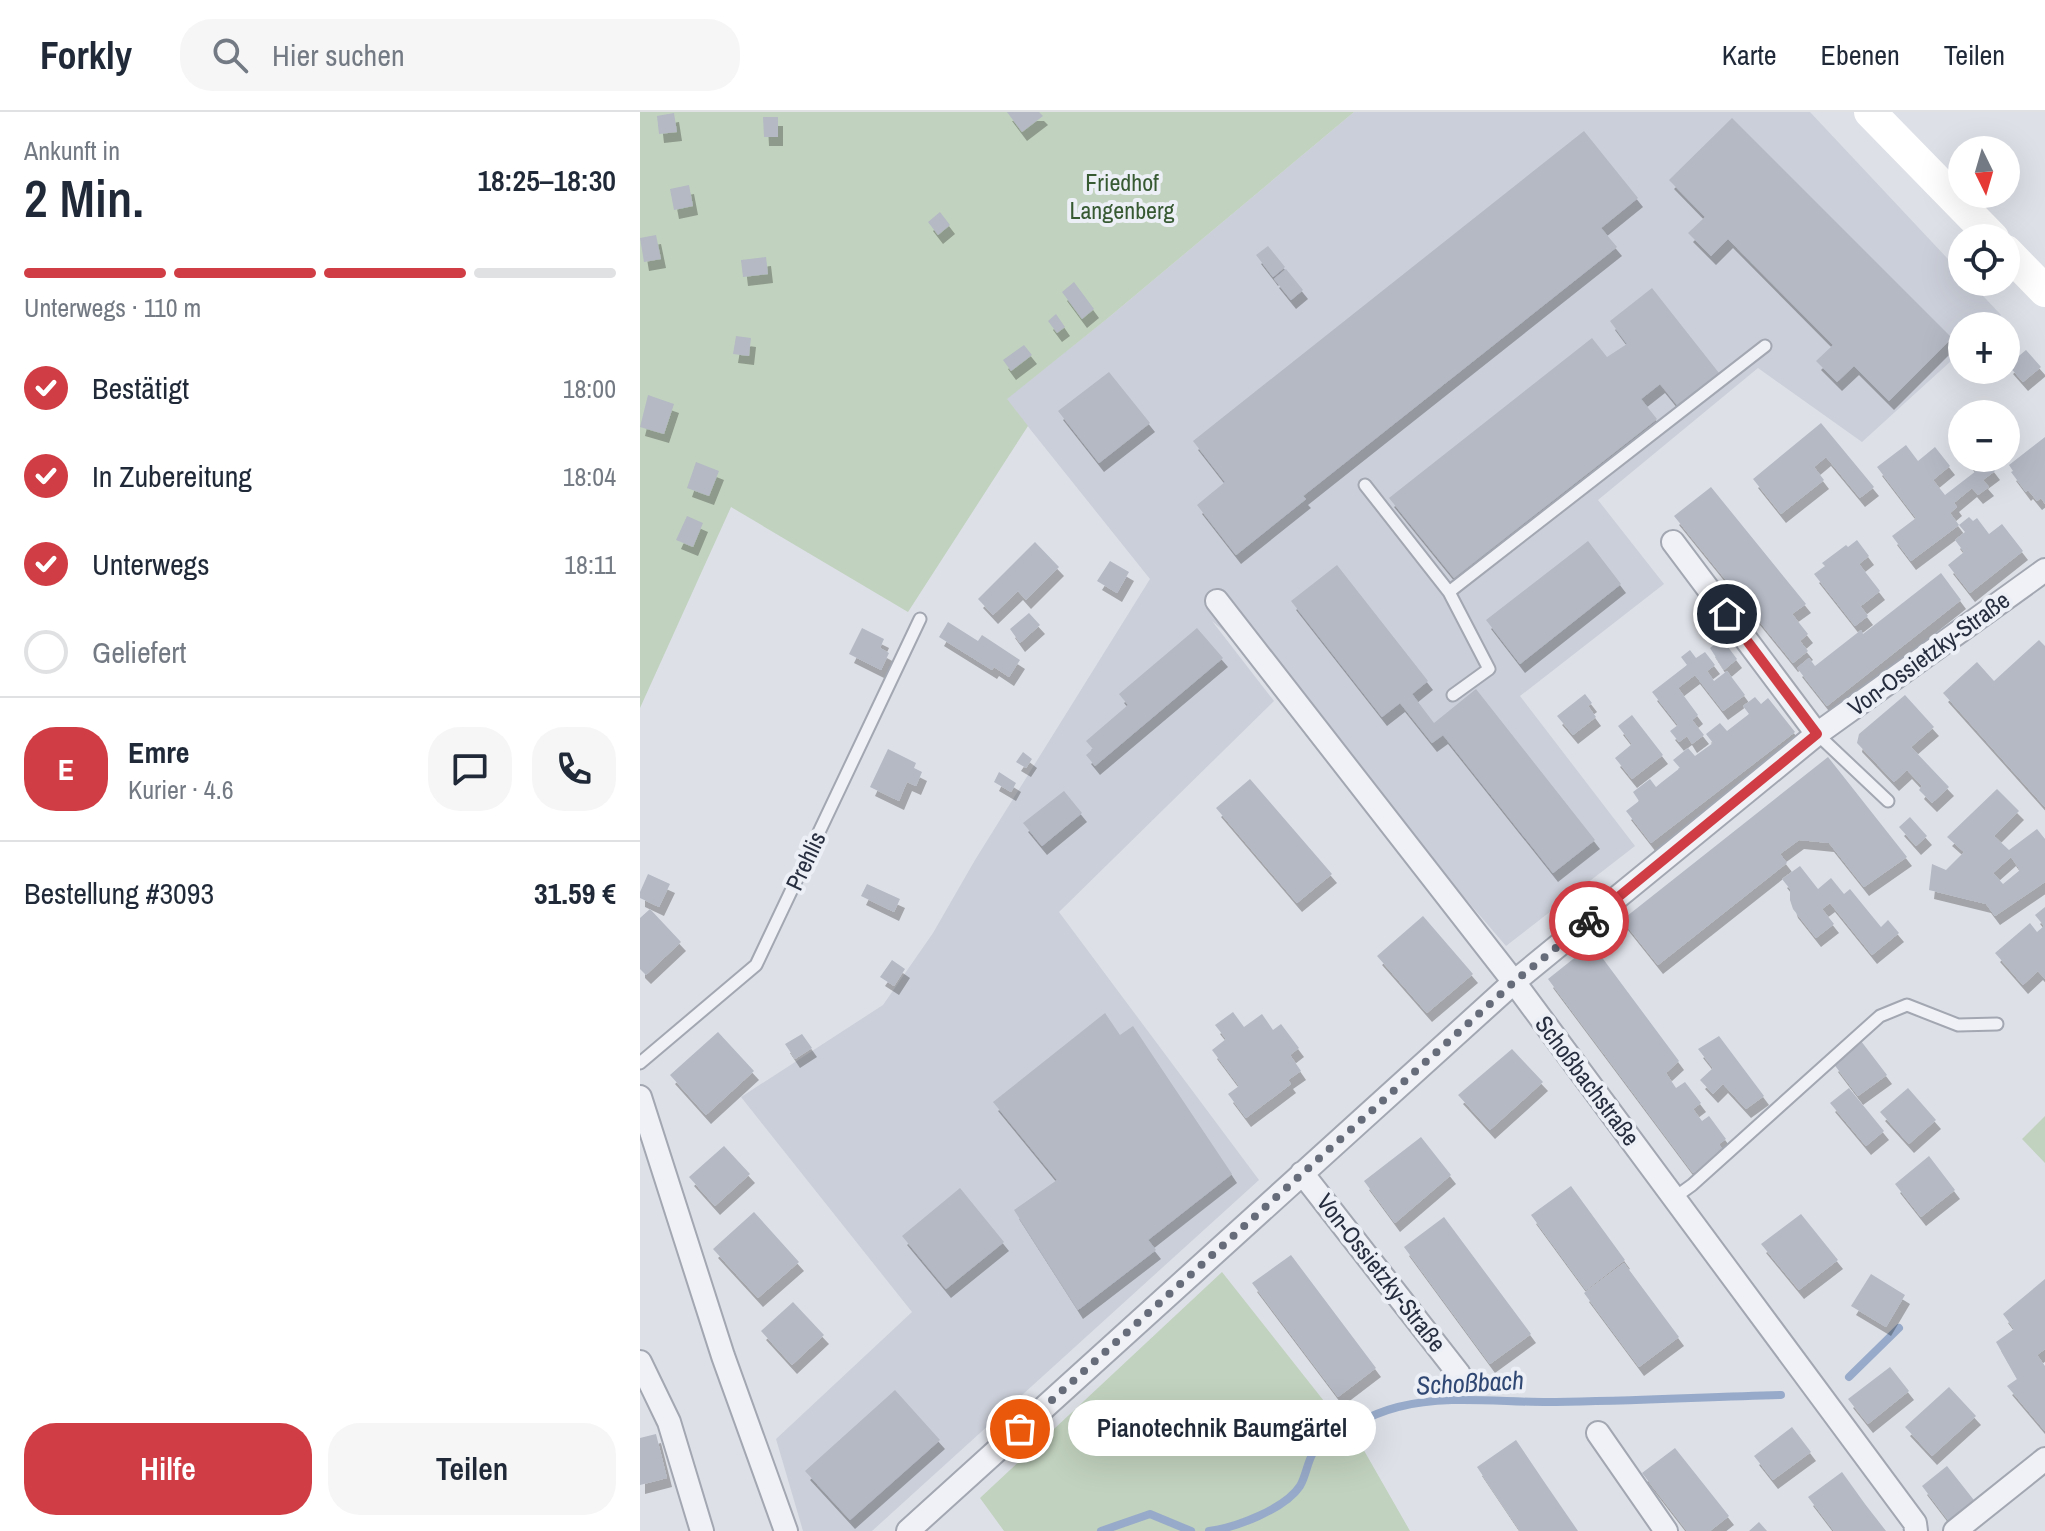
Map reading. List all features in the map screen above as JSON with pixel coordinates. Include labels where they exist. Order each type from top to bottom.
[{"type":"main road","points":[[1870,112],[1979,224]]},
{"type":"main road","points":[[2020,265],[2045,291]]},
{"type":"street","points":[[1673,542],[1817,734]]},
{"type":"street","name":"Von-Ossietzky-Straße","points":[[908,1531],[1514,982],[1817,734],[2045,570]]},
{"type":"street","name":"Schoßbachstraße","points":[[1217,601],[1514,982],[1915,1523],[1916,1531]]},
{"type":"street","points":[[640,1097],[723,1356],[786,1531]]},
{"type":"street","name":"Von-Ossietzky-Straße","points":[[1302,1173],[1459,1374]]},
{"type":"street","points":[[640,1362],[669,1422],[702,1531]]},
{"type":"street","points":[[1598,1433],[1666,1531]]},
{"type":"street","points":[[1955,1531],[2045,1459]]},
{"type":"lane","points":[[1449,592],[1765,346]]},
{"type":"lane","points":[[1365,485],[1449,592],[1489,669],[1453,695]]},
{"type":"lane","name":"Prehlis","points":[[640,1063],[756,965],[920,619]]},
{"type":"lane","points":[[1817,734],[1888,801]]},
{"type":"lane","points":[[1674,1198],[1880,1016],[1907,1005],[1958,1025],[1997,1024]]},
{"type":"shaded area","points":[[1354,112],[1810,112],[1948,259],[1948,296],[1983,296],[1998,312],[1948,312],[1948,364],[1862,442],[1758,368],[1598,500],[1664,584],[1520,696],[1635,846],[1506,946],[1267,668],[1212,621],[1274,701],[1059,912],[1259,1180],[872,1531],[803,1531],[776,1439],[912,1312],[741,1097],[883,1005],[933,933],[1150,579],[1006,399],[1108,318]]},
{"type":"green space","name":"Friedhof Langenberg","points":[[640,112],[1354,112],[1007,399],[1028,426],[908,612],[731,507],[640,708]]},
{"type":"green space","points":[[2045,1116],[2045,1163],[2022,1139]]},
{"type":"green space","points":[[1222,1272],[1358,1440],[1410,1531],[1004,1531],[980,1498]]},
{"type":"building","points":[[1007,112],[1039,112],[1043,116],[1022,132]]},
{"type":"building","points":[[674,113],[677,132],[659,134],[657,116]]},
{"type":"building","points":[[763,117],[778,117],[778,137],[764,137]]},
{"type":"building","points":[[1732,118],[1948,334],[1948,342],[1889,401],[1854,366],[1837,382],[1816,361],[1833,345],[1728,239],[1711,256],[1688,233],[1705,217],[1669,180]]},
{"type":"building","points":[[1584,131],[1638,198],[1601,228],[1617,247],[1303,496],[1306,499],[1236,555],[1197,505],[1225,482],[1193,441]]},
{"type":"building","points":[[689,185],[693,206],[674,210],[670,189]]},
{"type":"building","points":[[940,212],[950,225],[938,235],[928,222]]},
{"type":"building","points":[[656,235],[661,259],[644,262],[640,238]]},
{"type":"building","points":[[1268,246],[1285,267],[1273,277],[1256,255]]},
{"type":"building","points":[[766,257],[768,274],[743,277],[741,260]]},
{"type":"building","points":[[1286,269],[1303,290],[1291,300],[1274,279]]},
{"type":"building","points":[[1074,282],[1094,309],[1082,319],[1062,292]]},
{"type":"building","points":[[1652,288],[1719,373],[1677,405],[1660,384],[1641,399],[1657,419],[1454,578],[1389,498],[1592,338],[1607,357],[1627,344],[1610,321]]},
{"type":"building","points":[[1056,314],[1065,327],[1057,333],[1048,321]]},
{"type":"building","points":[[736,336],[751,338],[749,356],[733,354]]},
{"type":"building","points":[[1024,345],[1032,355],[1011,371],[1003,360]]},
{"type":"building","points":[[2026,350],[2041,367],[2023,382],[2020,379],[2020,355]]},
{"type":"building","points":[[1109,372],[1150,423],[1099,463],[1058,411]]},
{"type":"building","points":[[648,395],[674,404],[664,434],[640,427]]},
{"type":"building","points":[[1821,423],[1874,487],[1860,498],[1826,457],[1814,467],[1824,480],[1781,514],[1753,479]]},
{"type":"building","points":[[2045,437],[2045,504],[2041,498],[2037,501],[2028,490],[2026,492],[2011,472],[2020,472],[2020,456]]},
{"type":"building","points":[[1906,445],[1918,461],[1935,447],[1948,463],[1948,468],[1933,480],[1945,495],[1975,472],[1994,472],[1983,480],[1989,487],[1978,495],[1972,488],[1954,503],[1957,507],[1950,513],[1959,525],[1911,561],[1892,536],[1916,518],[1877,467]]},
{"type":"building","points":[[696,462],[719,471],[709,496],[687,488]]},
{"type":"building","points":[[1711,487],[1806,604],[1792,614],[1808,634],[1800,641],[1808,651],[1793,663],[1674,516]]},
{"type":"building","points":[[687,516],[703,523],[693,547],[676,540]]},
{"type":"building","points":[[1969,517],[1973,521],[1977,518],[1989,534],[2002,524],[2023,551],[1970,593],[1948,565],[1964,552],[1955,540],[1965,532],[1959,525]]},
{"type":"building","points":[[1857,540],[1869,556],[1859,564],[1880,591],[1861,606],[1855,599],[1868,616],[1855,626],[1814,574],[1825,566],[1822,563]]},
{"type":"building","points":[[1588,541],[1621,584],[1520,664],[1486,620]]},
{"type":"building","points":[[1035,542],[1059,567],[1026,600],[1018,591],[993,615],[978,599]]},
{"type":"building","points":[[1110,561],[1129,572],[1117,593],[1097,581]]},
{"type":"building","points":[[1337,565],[1428,681],[1412,694],[1434,723],[1476,689],[1595,840],[1553,873],[1443,735],[1432,743],[1400,703],[1382,717],[1291,601]]},
{"type":"building","points":[[1941,573],[1961,600],[1827,706],[1797,668],[1809,658],[1815,666],[1861,630],[1863,634]]},
{"type":"building","points":[[1029,613],[1040,625],[1020,643],[1010,629]]},
{"type":"building","points":[[948,622],[978,641],[982,635],[1020,660],[1009,677],[939,637]]},
{"type":"building","points":[[862,628],[884,639],[880,648],[889,653],[881,670],[849,654]]},
{"type":"building","points":[[1197,628],[1223,658],[1095,766],[1086,755],[1093,749],[1086,741],[1128,705],[1119,694]]},
{"type":"building","points":[[1722,639],[1737,659],[1724,670],[1710,648]]},
{"type":"building","points":[[2039,640],[2045,646],[2045,807],[1943,693],[1977,662],[1994,681]]},
{"type":"building","points":[[1690,650],[1696,658],[1705,652],[1715,665],[1707,671],[1714,681],[1727,671],[1745,695],[1723,711],[1695,675],[1678,688],[1698,715],[1692,720],[1704,735],[1692,744],[1687,736],[1679,742],[1670,731],[1678,725],[1652,692],[1687,665],[1681,657]]},
{"type":"building","points":[[1585,694],[1592,703],[1588,706],[1596,717],[1573,735],[1557,716]]},
{"type":"building","points":[[1905,695],[1934,727],[1911,747],[1949,787],[1932,803],[1919,790],[1922,786],[1907,770],[1894,782],[1857,743],[1859,734]]},
{"type":"building","points":[[1755,697],[1761,704],[1768,698],[1795,732],[1651,843],[1626,811],[1639,801],[1633,792],[1650,779],[1656,787],[1680,768],[1673,760],[1688,748],[1695,756],[1713,743],[1706,734],[1720,723],[1727,731],[1749,714],[1743,706]]},
{"type":"building","points":[[1632,715],[1663,755],[1632,779],[1615,758],[1632,744],[1618,726]]},
{"type":"building","points":[[888,749],[916,763],[914,768],[922,772],[916,786],[907,782],[899,801],[870,787]]},
{"type":"building","points":[[1023,752],[1032,759],[1026,768],[1016,762]]},
{"type":"building","points":[[1828,757],[1907,857],[1864,887],[1829,843],[1799,840],[1780,854],[1787,863],[1658,965],[1622,920]]},
{"type":"building","points":[[999,772],[1016,783],[1011,792],[994,782]]},
{"type":"building","points":[[1250,779],[1332,874],[1297,903],[1216,808]]},
{"type":"building","points":[[1997,789],[2019,811],[1994,836],[2009,850],[2037,829],[2045,839],[2045,882],[1995,916],[1986,904],[1929,890],[1932,864],[1946,870],[1964,852],[1947,837]],"holes":[[[2011,857],[2020,870],[2003,884],[1993,873]]]},
{"type":"building","points":[[1064,791],[1082,813],[1042,846],[1023,823]]},
{"type":"building","points":[[1910,817],[1927,836],[1916,846],[1899,827]]},
{"type":"building","points":[[1800,866],[1818,889],[1831,878],[1844,894],[1850,889],[1881,927],[1888,920],[1899,933],[1872,955],[1830,903],[1822,909],[1834,924],[1816,938],[1793,909],[1790,889],[1782,879]]},
{"type":"building","points":[[648,874],[670,884],[659,907],[640,898]]},
{"type":"building","points":[[867,884],[900,899],[894,912],[861,896]]},
{"type":"building","points":[[2045,907],[2045,979],[2038,971],[2023,985],[1995,953],[2030,923],[2037,932],[2044,926],[2035,915]]},
{"type":"building","points":[[650,909],[681,942],[646,975],[640,969],[640,918]]},
{"type":"building","points":[[1423,916],[1473,974],[1427,1013],[1377,956]]},
{"type":"building","points":[[1592,944],[1679,1061],[1666,1073],[1676,1088],[1685,1082],[1701,1103],[1693,1109],[1702,1121],[1709,1116],[1726,1139],[1719,1144],[1723,1151],[1693,1173],[1548,979]]},
{"type":"building","points":[[892,960],[905,969],[894,986],[880,977]]},
{"type":"building","points":[[1233,1012],[1244,1027],[1262,1014],[1273,1030],[1281,1024],[1299,1048],[1290,1055],[1301,1071],[1288,1080],[1291,1084],[1246,1118],[1228,1094],[1239,1086],[1212,1050],[1226,1039],[1215,1025]]},
{"type":"building","points":[[1105,1013],[1120,1035],[1133,1026],[1232,1174],[1148,1240],[1156,1250],[1078,1310],[1014,1210],[1057,1180],[993,1102]]},
{"type":"building","points":[[718,1032],[754,1071],[706,1115],[670,1075]]},
{"type":"building","points":[[802,1034],[812,1048],[795,1059],[785,1044]]},
{"type":"building","points":[[1719,1036],[1764,1096],[1746,1109],[1723,1084],[1713,1094],[1700,1080],[1713,1068],[1698,1049]]},
{"type":"building","points":[[1861,1041],[1887,1075],[1858,1096],[1833,1063]]},
{"type":"building","points":[[1512,1049],[1543,1082],[1490,1130],[1458,1095]]},
{"type":"building","points":[[1849,1088],[1884,1131],[1866,1146],[1830,1103]]},
{"type":"building","points":[[1908,1088],[1936,1120],[1909,1144],[1880,1112]]},
{"type":"building","points":[[1421,1137],[1451,1175],[1395,1223],[1364,1181]]},
{"type":"building","points":[[724,1146],[750,1174],[715,1206],[689,1177]]},
{"type":"building","points":[[1929,1156],[1955,1190],[1921,1217],[1895,1184]]},
{"type":"building","points":[[1571,1186],[1625,1260],[1586,1290],[1531,1215]]},
{"type":"building","points":[[960,1188],[1004,1242],[946,1289],[902,1236]]},
{"type":"building","points":[[754,1212],[799,1262],[758,1298],[713,1249]]},
{"type":"building","points":[[1801,1214],[1838,1260],[1799,1290],[1761,1244]]},
{"type":"building","points":[[1444,1217],[1531,1334],[1490,1364],[1404,1247]]},
{"type":"building","points":[[1291,1255],[1376,1368],[1338,1397],[1252,1283]]},
{"type":"building","points":[[1624,1263],[1679,1337],[1639,1367],[1584,1293]]},
{"type":"building","points":[[1871,1274],[1905,1295],[1886,1327],[1851,1306]]},
{"type":"building","points":[[2045,1279],[2045,1349],[2037,1355],[2045,1366],[2045,1431],[2007,1386],[2017,1379],[1996,1342],[2014,1329],[2003,1314]]},
{"type":"building","points":[[793,1302],[824,1335],[792,1365],[761,1331]]},
{"type":"building","points":[[1890,1367],[1909,1391],[1868,1424],[1848,1399]]},
{"type":"building","points":[[1949,1387],[1976,1416],[1932,1456],[1905,1427]]},
{"type":"building","points":[[895,1390],[940,1440],[850,1520],[805,1471]]},
{"type":"building","points":[[1792,1427],[1811,1452],[1773,1480],[1754,1456]]},
{"type":"building","points":[[656,1434],[667,1478],[640,1485],[640,1438]]},
{"type":"building","points":[[1516,1440],[1578,1531],[1520,1531],[1477,1467]]},
{"type":"building","points":[[1675,1448],[1729,1516],[1710,1531],[1687,1531],[1642,1473]]},
{"type":"building","points":[[1947,1466],[1977,1504],[1951,1524],[1922,1486]]},
{"type":"building","points":[[1842,1472],[1886,1531],[1834,1531],[1808,1497]]},
{"type":"building","points":[[1759,1522],[1767,1531],[1749,1531]]},
{"type":"waterway","name":"Schoßbach","points":[[1849,1377],[1899,1328]]},
{"type":"waterway","name":"Schoßbach","points":[[1209,1531],[1245,1522],[1271,1510],[1300,1486],[1311,1457],[1319,1446],[1352,1425],[1398,1407],[1457,1400],[1556,1402],[1781,1395]]},
{"type":"waterway","name":"Schoßbach","points":[[1101,1531],[1150,1514],[1191,1531]]},
{"type":"way so far","points":[[1020,1429],[1514,982],[1589,921]]},
{"type":"place","name":"Pianotechnik Baumgärtel","points":[[1020,1429]]},
{"type":"route","points":[[1589,921],[1817,734],[1727,614]]}]
